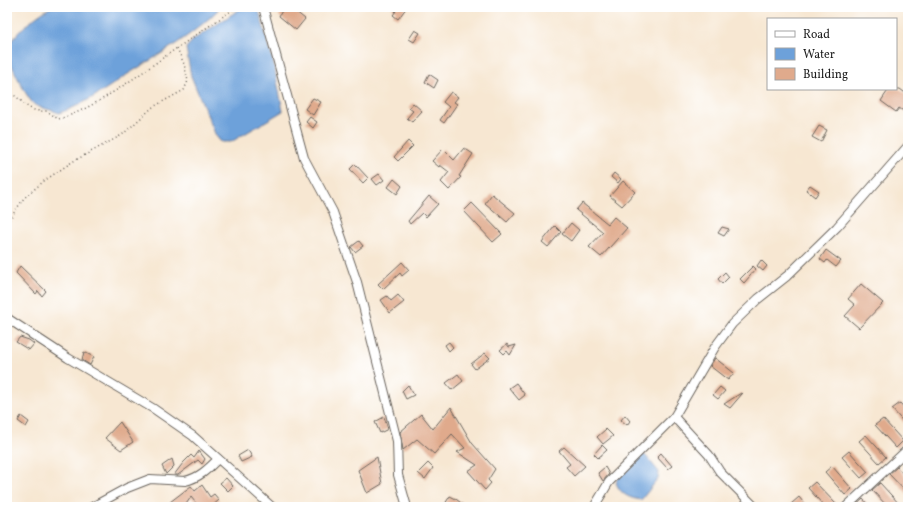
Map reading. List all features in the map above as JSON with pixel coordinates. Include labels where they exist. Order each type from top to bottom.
[{"type":"street","points":[[264,7],[304,158],[333,212],[357,282],[397,441],[398,476],[407,507]]},
{"type":"street","points":[[594,507],[609,482],[674,417],[715,347],[732,324],[758,299],[787,276],[837,227],[908,146]]},
{"type":"street","points":[[7,318],[193,436],[272,507]]},
{"type":"street","points":[[674,417],[709,455],[720,472],[755,507]]},
{"type":"street","points":[[846,507],[908,449]]},
{"type":"street","points":[[92,507],[126,488],[150,479],[165,479],[185,482],[204,473],[218,459]]},
{"type":"path","points":[[7,93],[11,94],[30,109],[37,112],[47,111],[58,118],[78,113],[237,7]]},
{"type":"path","points":[[7,223],[24,198],[44,181],[78,158],[122,135],[153,107],[184,90],[188,81],[184,64],[177,48]]},
{"type":"water","points":[[51,7],[217,7],[218,10],[186,37],[163,52],[95,96],[77,106],[59,113],[35,105],[32,102],[7,54],[8,47],[17,34],[30,21]]},
{"type":"water","points":[[243,7],[258,7],[273,61],[283,111],[231,142],[221,142],[216,136],[191,76],[186,48],[193,40]]},
{"type":"water","points":[[642,455],[645,455],[659,472],[658,479],[641,500],[623,493],[616,483],[618,478]]},
{"type":"building","points":[[284,7],[290,7],[305,19],[296,30],[279,16]]},
{"type":"building","points":[[391,7],[407,7],[398,19],[393,15],[396,11]]},
{"type":"building","points":[[415,30],[420,33],[414,42],[409,39]]},
{"type":"building","points":[[429,74],[438,80],[434,88],[425,82]]},
{"type":"building","points":[[900,89],[908,95],[908,114],[899,108],[896,112],[881,101],[888,90]]},
{"type":"building","points":[[451,92],[458,97],[454,102],[457,104],[444,123],[440,120],[449,107],[443,102]]},
{"type":"building","points":[[313,98],[321,102],[313,115],[305,109]]},
{"type":"building","points":[[413,103],[422,111],[412,122],[407,118],[413,111],[409,108]]},
{"type":"building","points":[[310,117],[317,122],[313,128],[306,122]]},
{"type":"building","points":[[819,126],[827,130],[821,142],[812,137]]},
{"type":"building","points":[[408,141],[413,146],[398,161],[394,157]]},
{"type":"building","points":[[464,148],[473,154],[459,176],[461,177],[449,190],[441,182],[449,172],[440,165],[439,167],[432,161],[443,149],[454,160]]},
{"type":"building","points":[[355,164],[368,178],[363,183],[350,169]]},
{"type":"building","points":[[614,173],[621,179],[618,183],[611,177]]},
{"type":"building","points":[[379,174],[384,180],[377,185],[372,179]]},
{"type":"building","points":[[394,179],[402,186],[397,194],[388,187]]},
{"type":"building","points":[[623,181],[635,192],[622,206],[610,196]]},
{"type":"building","points":[[810,185],[819,191],[815,197],[806,190]]},
{"type":"building","points":[[492,194],[515,213],[507,222],[485,203]]},
{"type":"building","points":[[429,196],[438,204],[426,217],[422,213],[410,224],[408,221]]},
{"type":"building","points":[[472,203],[502,234],[493,242],[464,211]]},
{"type":"building","points":[[582,203],[608,224],[614,217],[627,228],[601,257],[589,247],[603,232],[576,210]]},
{"type":"building","points":[[571,223],[579,230],[571,241],[562,234]]},
{"type":"building","points":[[555,226],[561,232],[548,247],[542,242]]},
{"type":"building","points":[[722,227],[729,229],[724,236],[718,233]]},
{"type":"building","points":[[359,241],[363,246],[355,252],[351,247]]},
{"type":"building","points":[[826,250],[841,261],[836,267],[827,260],[825,263],[820,259]]},
{"type":"building","points":[[761,260],[767,266],[763,271],[757,266]]},
{"type":"building","points":[[402,262],[409,270],[402,276],[400,273],[383,289],[378,284]]},
{"type":"building","points":[[20,266],[46,291],[42,296],[38,291],[36,294],[16,273]]},
{"type":"building","points":[[753,266],[756,269],[744,283],[740,279]]},
{"type":"building","points":[[725,272],[729,277],[722,284],[718,279]]},
{"type":"building","points":[[861,284],[883,303],[859,328],[845,316],[855,305],[848,299]]},
{"type":"building","points":[[398,295],[404,302],[390,313],[381,300],[387,296],[391,301]]},
{"type":"building","points":[[20,337],[29,340],[34,344],[29,350],[16,342]]},
{"type":"building","points":[[449,342],[453,347],[449,351],[445,345]]},
{"type":"building","points":[[507,344],[509,347],[516,345],[510,355],[507,351],[504,354],[500,350]]},
{"type":"building","points":[[84,352],[94,357],[90,365],[82,360]]},
{"type":"building","points":[[485,353],[490,358],[475,369],[471,364]]},
{"type":"building","points":[[715,358],[734,373],[728,380],[710,366]]},
{"type":"building","points":[[458,374],[463,381],[452,390],[446,383]]},
{"type":"building","points":[[516,383],[525,395],[519,400],[509,388]]},
{"type":"building","points":[[408,385],[414,395],[406,399],[402,391]]},
{"type":"building","points":[[720,387],[725,391],[718,399],[713,395]]},
{"type":"building","points":[[741,393],[742,394],[730,408],[724,404]]},
{"type":"building","points":[[900,403],[908,412],[908,427],[892,409]]},
{"type":"building","points":[[451,407],[472,443],[495,469],[488,480],[491,483],[485,490],[468,471],[477,465],[457,452],[465,448],[452,434],[434,454],[417,439],[403,450],[400,432],[421,414],[433,429]]},
{"type":"building","points":[[625,415],[630,421],[627,425],[621,420]]},
{"type":"building","points":[[21,416],[29,422],[26,427],[18,421]]},
{"type":"building","points":[[384,417],[388,429],[380,433],[375,422]]},
{"type":"building","points":[[883,419],[903,441],[896,448],[875,425]]},
{"type":"building","points":[[120,422],[133,442],[121,450],[105,438]]},
{"type":"building","points":[[606,429],[613,436],[603,444],[597,437]]},
{"type":"building","points":[[866,435],[886,457],[879,463],[859,441]]},
{"type":"building","points":[[602,445],[607,450],[598,458],[594,454]]},
{"type":"building","points":[[564,447],[585,466],[574,476],[566,467],[570,464],[559,451]]},
{"type":"building","points":[[248,450],[252,457],[241,462],[238,456]]},
{"type":"building","points":[[199,451],[205,459],[202,464],[198,460],[178,475],[174,475],[191,455],[194,458]]},
{"type":"building","points":[[849,451],[868,472],[861,478],[842,457]]},
{"type":"building","points":[[661,453],[672,466],[668,469],[657,457]]},
{"type":"building","points":[[377,457],[382,484],[367,493],[358,470]]},
{"type":"building","points":[[172,459],[174,466],[166,474],[162,466]]},
{"type":"building","points":[[428,463],[433,468],[425,479],[418,473]]},
{"type":"building","points":[[832,466],[852,489],[845,495],[825,472]]},
{"type":"building","points":[[605,467],[609,474],[603,481],[598,473]]},
{"type":"building","points":[[897,467],[908,479],[908,494],[889,474]]},
{"type":"building","points":[[226,478],[233,486],[228,491],[220,483]]},
{"type":"building","points":[[815,482],[836,504],[833,507],[825,507],[808,488]]},
{"type":"building","points":[[880,483],[902,507],[888,507],[872,490]]},
{"type":"building","points":[[202,485],[210,497],[214,494],[219,500],[211,507],[199,507],[191,497],[184,507],[176,507],[170,502],[191,486],[195,491]]},
{"type":"building","points":[[450,496],[456,499],[466,507],[443,507]]},
{"type":"building","points":[[799,497],[807,507],[794,507],[791,504]]},
{"type":"building","points":[[863,499],[870,507],[854,507]]}]
